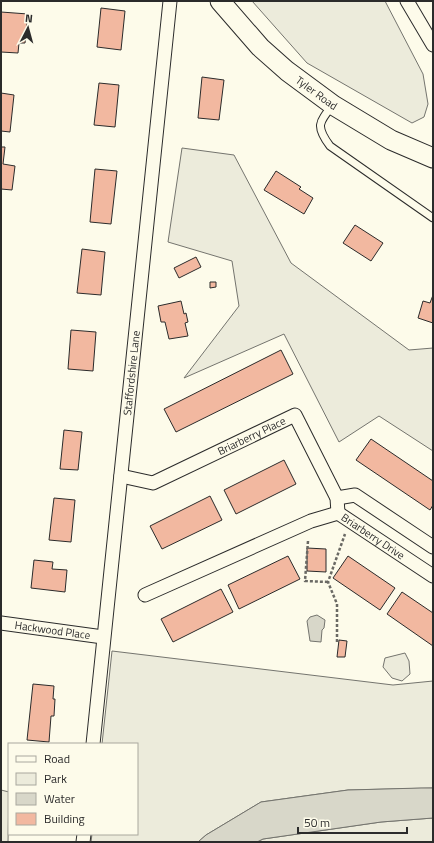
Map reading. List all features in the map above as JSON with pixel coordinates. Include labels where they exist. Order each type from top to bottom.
[{"type":"street","name":"Staffordshire Lane","points":[[93,743],[170,1]]},
{"type":"street","name":"Tyler Road","points":[[220,1],[260,47],[287,72],[334,105],[391,140],[427,152]]},
{"type":"street","points":[[407,1],[433,45]]},
{"type":"street","name":"Briarberry Place","points":[[121,476],[153,482],[295,415],[337,498]]},
{"type":"street","name":"Briarberry Drive","points":[[433,547],[355,495],[337,498],[343,516],[433,576]]},
{"type":"street","points":[[145,595],[311,521],[343,516]]},
{"type":"street","name":"Hackwood Place","points":[[1,623],[103,637]]},
{"type":"lane","points":[[334,105],[321,119],[320,125],[325,140],[330,146],[433,218]]},
{"type":"path","points":[[337,642],[337,604],[328,582],[342,542],[343,516]]},
{"type":"path","points":[[308,541],[305,581],[328,582]]},
{"type":"green space","points":[[252,1],[385,1],[423,74],[428,104],[424,117],[412,123],[307,63]]},
{"type":"green space","points":[[182,148],[234,155],[291,263],[409,350],[433,348],[433,451],[379,416],[339,442],[284,334],[184,378],[239,306],[232,261],[168,242]]},
{"type":"green space","points":[[112,651],[393,685],[433,681],[433,788],[348,790],[261,802],[206,835],[198,842],[91,842],[92,835],[138,835],[138,743],[102,743]]},
{"type":"green space","points":[[405,653],[409,661],[410,674],[402,681],[392,678],[383,667],[385,658]]},
{"type":"green space","points":[[1,790],[8,792],[8,835],[8,842],[1,842]]},
{"type":"green space","points":[[433,818],[433,842],[257,842],[263,839],[381,822]]},
{"type":"water","points":[[317,615],[325,620],[321,642],[310,641],[307,621],[310,617]]},
{"type":"water","points":[[433,788],[433,818],[381,822],[263,839],[257,842],[198,842],[206,835],[261,802],[348,790]]},
{"type":"building","points":[[101,8],[125,11],[121,50],[97,47]]},
{"type":"building","points":[[1,12],[28,14],[25,43],[19,43],[18,53],[1,52]]},
{"type":"building","points":[[202,77],[224,80],[219,120],[198,118]]},
{"type":"building","points":[[99,83],[119,85],[115,127],[94,125]]},
{"type":"building","points":[[1,93],[14,95],[10,132],[1,131]]},
{"type":"building","points":[[1,147],[5,147],[3,164],[15,166],[12,190],[1,189]]},
{"type":"building","points":[[95,169],[117,171],[111,224],[90,222]]},
{"type":"building","points":[[276,171],[301,187],[299,189],[313,198],[304,214],[264,190]]},
{"type":"building","points":[[355,225],[383,243],[371,261],[343,243]]},
{"type":"building","points":[[82,249],[105,252],[101,295],[77,293]]},
{"type":"building","points":[[196,257],[201,267],[179,278],[174,268]]},
{"type":"building","points":[[210,282],[216,282],[216,287],[210,288]]},
{"type":"building","points":[[433,295],[433,323],[418,318],[423,301],[430,303]]},
{"type":"building","points":[[181,301],[184,314],[186,313],[188,322],[185,323],[188,336],[169,339],[165,322],[161,322],[158,306]]},
{"type":"building","points":[[71,330],[96,332],[93,371],[68,369]]},
{"type":"building","points":[[281,350],[293,374],[176,432],[164,409]]},
{"type":"building","points":[[64,430],[82,432],[78,470],[60,469]]},
{"type":"building","points":[[371,439],[433,481],[433,505],[430,510],[356,460]]},
{"type":"building","points":[[284,460],[296,484],[236,514],[224,490]]},
{"type":"building","points":[[210,496],[222,520],[162,549],[150,526]]},
{"type":"building","points":[[54,498],[75,500],[71,542],[49,540]]},
{"type":"building","points":[[307,548],[326,549],[326,572],[307,571]]},
{"type":"building","points":[[288,556],[300,579],[239,609],[228,585]]},
{"type":"building","points":[[348,556],[395,588],[380,610],[333,578]]},
{"type":"building","points":[[34,560],[53,562],[52,569],[67,570],[65,592],[31,588]]},
{"type":"building","points":[[221,589],[233,612],[173,642],[161,619]]},
{"type":"building","points":[[402,592],[433,613],[433,646],[387,614]]},
{"type":"building","points":[[339,640],[347,641],[345,657],[337,657]]},
{"type":"building","points":[[33,684],[54,686],[54,716],[51,716],[49,742],[27,740]]}]
